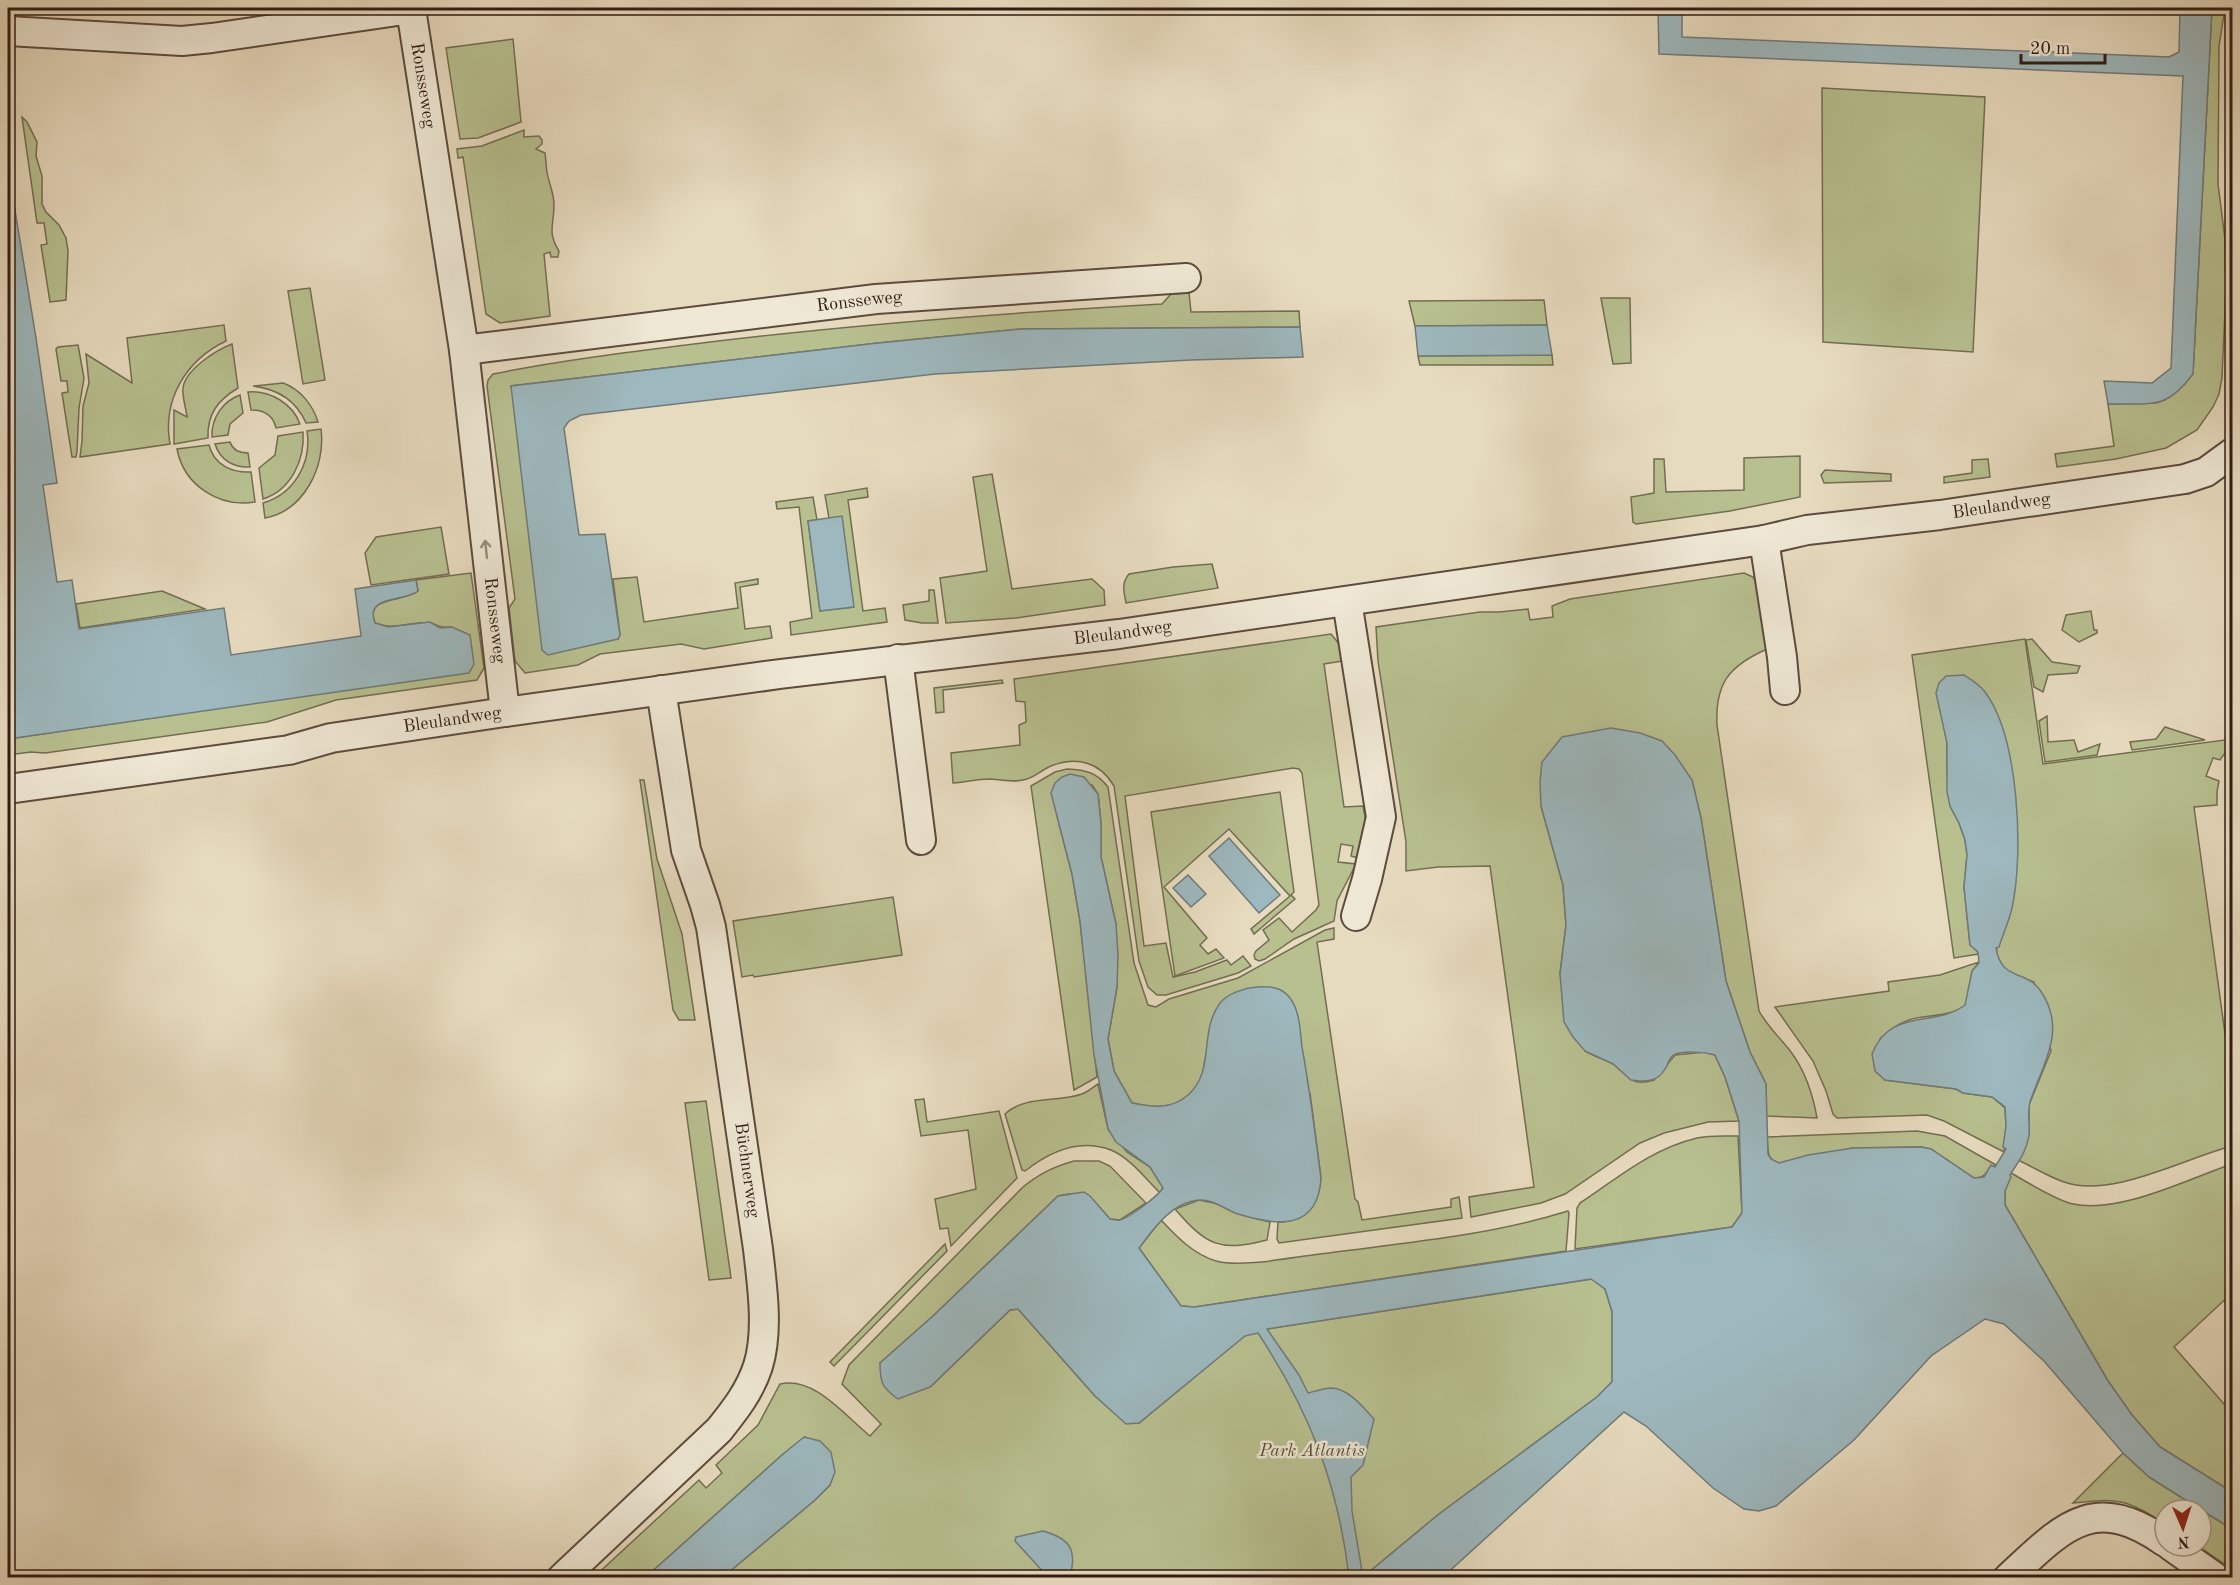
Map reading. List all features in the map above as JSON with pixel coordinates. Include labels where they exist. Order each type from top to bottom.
[{"type":"street","name":"Ronsseweg","points":[[8,31],[182,41],[224,37],[411,9],[464,350],[505,712]]},
{"type":"street","name":"Ronsseweg","points":[[464,350],[876,299],[1186,278]]},
{"type":"street","name":"Bleulandweg","points":[[8,789],[289,750],[331,738],[505,712],[898,659],[1119,634],[1764,540],[1807,530],[1940,515],[2185,479],[2206,472],[2224,462],[2232,453]]},
{"type":"street","points":[[1764,540],[1785,690]]},
{"type":"street","points":[[1347,601],[1381,817],[1356,916]]},
{"type":"street","points":[[898,659],[921,840]]},
{"type":"street","name":"Büchnerweg","points":[[562,1578],[719,1430],[750,1385],[763,1345],[763,1287],[711,927],[686,850],[662,690]]},
{"type":"street","points":[[2008,1578],[2058,1532],[2078,1521],[2102,1518],[2122,1520],[2144,1526],[2153,1533]]},
{"type":"street","points":[[2188,1558],[2216,1578]]},
{"type":"green space","points":[[2212,8],[2225,8],[2219,46],[2218,184],[2225,239],[2226,288],[2222,378],[2219,394],[2197,430],[2166,448],[2116,459],[2057,467],[2055,454],[2114,446],[2108,404],[2156,403],[2165,400],[2193,374]]},
{"type":"green space","points":[[513,39],[521,122],[478,138],[460,139],[446,48]]},
{"type":"green space","points":[[1822,88],[1985,97],[1973,352],[1823,342]]},
{"type":"green space","points":[[22,117],[37,142],[36,156],[42,176],[42,204],[66,238],[68,251],[66,300],[50,302],[41,245],[47,244],[44,223],[37,223]]},
{"type":"green space","points":[[524,130],[524,137],[539,136],[542,140],[542,144],[536,149],[545,153],[554,201],[552,233],[559,251],[558,257],[551,257],[550,252],[544,254],[550,316],[500,323],[486,314],[463,157],[458,158],[457,149],[482,146]]},
{"type":"green space","points":[[310,288],[325,380],[303,384],[288,291]]},
{"type":"green space","points":[[1189,293],[1191,312],[1299,311],[1300,327],[1021,329],[878,343],[511,386],[618,639],[620,635],[613,579],[637,577],[644,622],[738,608],[735,583],[758,579],[758,584],[740,587],[745,629],[770,626],[772,638],[704,649],[681,644],[600,654],[578,665],[525,673],[515,661],[509,608],[515,599],[487,386],[493,374],[614,354],[805,331],[1162,304],[1171,294]]},
{"type":"green space","points":[[1601,298],[1630,298],[1631,363],[1613,364]]},
{"type":"green space","points":[[1544,300],[1547,325],[1415,326],[1409,301]]},
{"type":"green space","points":[[224,325],[226,341],[199,359],[180,383],[170,412],[168,428],[170,444],[80,457],[83,406],[89,383],[86,354],[132,383],[127,338]]},
{"type":"green space","points":[[232,344],[238,388],[215,409],[209,422],[208,438],[174,444],[174,410],[187,417],[183,388],[189,374],[202,362]]},
{"type":"green space","points":[[78,345],[84,378],[79,408],[77,451],[76,457],[72,457],[62,393],[68,392],[67,381],[61,381],[56,349]]},
{"type":"green space","points":[[1552,355],[1553,365],[1420,365],[1418,356]]},
{"type":"green space","points":[[283,383],[295,389],[305,398],[318,422],[306,423],[297,408],[285,397],[253,386]]},
{"type":"green space","points":[[248,392],[264,393],[280,400],[292,410],[300,424],[276,428],[273,420],[267,414],[251,410]]},
{"type":"green space","points":[[240,395],[243,413],[230,424],[228,435],[212,437],[212,430],[219,411],[228,401]]},
{"type":"green space","points":[[321,429],[320,458],[310,485],[291,506],[279,514],[265,518],[263,503],[284,492],[299,476],[307,454],[307,431]]},
{"type":"green space","points":[[303,432],[302,453],[294,473],[281,489],[263,499],[259,468],[275,455],[278,436]]},
{"type":"green space","points":[[230,442],[237,451],[248,453],[250,467],[228,462],[220,454],[215,444]]},
{"type":"green space","points":[[209,445],[219,463],[237,471],[251,472],[255,502],[242,503],[217,498],[196,484],[187,474],[177,449]]},
{"type":"green space","points":[[1800,456],[1800,497],[1730,511],[1636,524],[1633,522],[1631,497],[1654,493],[1654,459],[1664,459],[1666,492],[1744,490],[1744,458]]},
{"type":"green space","points":[[1988,459],[1990,477],[1944,483],[1944,477],[1972,473],[1972,460]]},
{"type":"green space","points":[[1825,470],[1891,474],[1891,481],[1824,483],[1821,475]]},
{"type":"green space","points":[[992,474],[1012,589],[1092,579],[1104,590],[1105,605],[1016,618],[946,623],[940,578],[987,571],[973,477]]},
{"type":"green space","points":[[867,488],[868,497],[848,500],[863,611],[885,608],[887,622],[791,635],[790,622],[812,618],[799,507],[777,509],[776,502],[813,497],[817,520],[808,521],[820,611],[853,607],[842,517],[829,518],[825,495]]},
{"type":"green space","points":[[441,527],[449,574],[371,585],[365,553],[376,537]]},
{"type":"green space","points":[[1212,564],[1218,588],[1126,603],[1124,584],[1129,574]]},
{"type":"green space","points":[[471,573],[484,668],[477,680],[336,700],[267,722],[45,753],[8,755],[8,739],[173,715],[452,627],[422,623],[383,625],[375,623],[373,614],[375,608],[380,604],[412,595],[418,591],[416,580]]},
{"type":"green space","points":[[1744,573],[1753,577],[1757,584],[1767,649],[1743,662],[1727,678],[1719,698],[1717,725],[1759,1011],[1800,1067],[1811,1092],[1817,1118],[1766,1116],[1766,1084],[1750,1052],[1726,981],[1701,818],[1692,780],[1541,806],[1563,885],[1566,925],[1560,974],[1585,1051],[1612,1063],[1634,1081],[1639,1082],[1654,1080],[1675,1055],[1705,1052],[1715,1055],[1725,1077],[1739,1121],[1708,1122],[1664,1133],[1640,1143],[1565,1194],[1541,1203],[1471,1217],[1469,1197],[1534,1187],[1490,866],[1438,867],[1406,871],[1406,842],[1378,661],[1376,627],[1480,612],[1528,609],[1530,620],[1553,617],[1552,606],[1570,599]]},
{"type":"green space","points":[[929,590],[934,590],[938,623],[905,620],[903,605],[929,601]]},
{"type":"green space","points":[[162,591],[205,609],[80,628],[76,604]]},
{"type":"green space","points":[[2091,611],[2094,630],[2097,630],[2097,633],[2079,642],[2062,630],[2066,615]]},
{"type":"green space","points":[[1331,634],[1340,645],[1343,661],[1324,664],[1344,807],[1363,806],[1368,832],[1358,858],[1351,856],[1353,846],[1341,844],[1338,862],[1356,864],[1337,901],[1334,921],[1294,939],[1265,959],[1259,961],[1255,959],[1256,951],[1269,940],[1263,930],[1279,918],[1292,932],[1319,905],[1302,773],[1299,769],[1293,768],[1125,796],[1144,946],[1166,943],[1173,977],[1195,972],[1227,960],[1231,965],[1243,956],[1251,966],[1238,973],[1166,995],[1157,995],[1148,987],[1139,961],[1114,786],[1095,766],[1079,762],[1061,763],[1022,780],[985,779],[953,783],[951,753],[1020,745],[1019,725],[1026,722],[1025,702],[1016,701],[1014,679]]},
{"type":"green space","points":[[2025,639],[2043,764],[2232,739],[2232,743],[2220,760],[2213,758],[2206,776],[2219,781],[2217,805],[2194,807],[2226,1041],[2232,1068],[2232,1146],[2148,1175],[2103,1185],[2083,1186],[2064,1182],[2018,1160],[2029,1135],[2029,1105],[2051,1051],[2034,982],[2005,969],[2001,966],[1997,955],[1998,940],[2010,912],[2015,888],[2016,819],[2011,767],[1943,721],[1947,743],[1950,806],[1965,840],[1967,855],[1964,887],[1970,945],[1978,952],[1978,954],[1954,958],[1912,655]]},
{"type":"green space","points":[[2032,639],[2052,662],[2080,666],[2077,673],[2048,675],[2043,692],[2034,687],[2026,640]]},
{"type":"green space","points":[[1002,680],[1003,683],[943,690],[944,712],[936,713],[934,688]]},
{"type":"green space","points":[[2047,716],[2048,742],[2074,740],[2078,752],[2100,744],[2097,755],[2045,762],[2039,721]]},
{"type":"green space","points":[[2165,727],[2205,740],[2132,750],[2130,742],[2156,739]]},
{"type":"green space","points":[[1067,769],[1090,773],[1108,787],[1134,963],[1148,1005],[1156,1007],[1169,999],[1238,978],[1325,930],[1334,928],[1334,939],[1317,942],[1355,1199],[1358,1202],[1362,1220],[1451,1207],[1451,1199],[1459,1197],[1462,1218],[1279,1243],[1277,1239],[1278,1222],[1296,1219],[1303,1215],[1314,1204],[1320,1188],[1321,1178],[1310,1093],[1205,1059],[1202,1079],[1189,1095],[1174,1105],[1153,1107],[1132,1103],[1114,1071],[1108,1039],[1117,987],[1116,924],[1101,857],[1098,794],[1092,785],[1057,816],[1072,874],[1080,921],[1097,1077],[1074,1090],[1031,786],[1055,772]]},
{"type":"green space","points":[[640,780],[644,780],[657,859],[682,934],[695,1020],[679,1020],[673,1010]]},
{"type":"green space","points":[[1280,792],[1294,892],[1291,895],[1295,899],[1254,934],[1251,929],[1290,896],[1229,829],[1164,887],[1207,938],[1200,945],[1208,954],[1216,949],[1224,958],[1175,976],[1151,812]]},
{"type":"green space","points":[[893,897],[902,955],[742,977],[733,921]]},
{"type":"green space","points":[[1979,962],[1972,971],[1966,1005],[1945,1014],[1909,1020],[1893,1028],[1880,1039],[1885,1080],[1956,1089],[1963,1093],[1992,1097],[2005,1108],[2004,1152],[1944,1121],[1927,1115],[1837,1118],[1833,1114],[1813,1061],[1775,1007],[1889,991],[1888,982],[1940,975]]},
{"type":"green space","points":[[1098,1084],[1108,1129],[1127,1152],[1150,1167],[1163,1187],[1160,1193],[1125,1158],[1111,1150],[1099,1147],[1076,1146],[1065,1149],[1044,1158],[1025,1171],[1022,1170],[1005,1114],[1022,1104],[1082,1094]]},
{"type":"green space","points":[[924,1099],[927,1122],[999,1111],[1017,1178],[951,1246],[948,1228],[940,1229],[935,1199],[976,1189],[968,1130],[921,1136],[915,1100]]},
{"type":"green space","points":[[706,1101],[731,1278],[709,1280],[685,1103]]},
{"type":"green space","points":[[1917,1131],[1945,1136],[1996,1165],[1991,1166],[1982,1176],[1974,1178],[1931,1149],[1921,1147],[1853,1148],[1779,1163],[1770,1156],[1767,1137]]},
{"type":"green space","points":[[1738,1136],[1742,1213],[1732,1227],[1575,1249],[1577,1208],[1580,1203],[1636,1165],[1665,1149],[1702,1137]]},
{"type":"green space","name":"Park Atlantis","points":[[1074,1161],[1099,1161],[1110,1166],[1146,1203],[1120,1220],[1110,1219],[1094,1201],[1083,1194],[1058,1196],[933,1316],[880,1363],[930,1387],[1010,1310],[1018,1309],[1095,1396],[1109,1408],[1139,1423],[1245,1335],[1267,1329],[1592,1279],[1605,1289],[1612,1312],[1612,1382],[1597,1397],[1439,1514],[1363,1577],[723,1577],[830,1485],[805,1437],[646,1577],[593,1578],[699,1480],[706,1488],[722,1473],[716,1465],[758,1425],[780,1384],[793,1383],[818,1392],[870,1436],[881,1424],[842,1384],[849,1365],[1023,1187],[1047,1171]]},
{"type":"green space","points":[[2232,1164],[2232,1293],[2174,1347],[2232,1413],[2232,1492],[2160,1447],[2132,1415],[2108,1381],[2005,1205],[2005,1191],[2011,1173],[2066,1202],[2092,1206],[2111,1204],[2154,1193]]},
{"type":"green space","points":[[1199,1200],[1219,1204],[1236,1213],[1270,1222],[1267,1240],[1251,1244],[1226,1245],[1206,1238],[1175,1209]]},
{"type":"green space","points":[[1568,1211],[1566,1251],[1195,1307],[1181,1306],[1139,1248],[1161,1220],[1179,1239],[1200,1254],[1216,1261],[1239,1263],[1445,1238],[1507,1227]]},
{"type":"green space","points":[[945,1244],[947,1251],[834,1366],[830,1362]]},
{"type":"green space","points":[[2123,1453],[2149,1477],[2182,1498],[2153,1498],[2153,1516],[2122,1502],[2073,1503]]},
{"type":"green space","points":[[2213,1517],[2232,1529],[2232,1569],[2213,1556]]},
{"type":"water","points":[[1658,8],[1682,8],[1682,37],[2169,57],[2179,52],[2180,8],[2212,8],[2193,374],[2183,386],[2165,399],[2146,404],[2108,404],[2104,381],[2152,383],[2171,368],[2183,76],[1659,54]]},
{"type":"water","points":[[8,168],[57,483],[43,485],[57,582],[72,580],[79,629],[224,608],[231,655],[361,636],[355,589],[416,580],[418,591],[380,603],[375,608],[373,614],[375,623],[388,627],[430,622],[440,628],[452,627],[470,635],[474,664],[469,673],[8,739]]},
{"type":"water","points":[[1547,325],[1552,355],[1418,356],[1415,326]]},
{"type":"water","points":[[1300,327],[1303,357],[1191,360],[935,374],[581,415],[569,421],[564,428],[579,535],[605,534],[620,635],[618,639],[548,655],[542,650],[511,386],[878,343],[1021,329]]},
{"type":"water","points":[[842,516],[854,607],[820,611],[808,521]]},
{"type":"water","points":[[1964,675],[1975,682],[1985,692],[1996,712],[2005,737],[2016,797],[2018,858],[2012,908],[1999,947],[1996,948],[1999,959],[2009,971],[2036,985],[2049,1007],[2052,1021],[2050,1048],[2029,1106],[2028,1141],[2010,1175],[2005,1191],[2005,1205],[2108,1381],[2132,1415],[2160,1447],[2232,1492],[2232,1529],[2213,1517],[2213,1498],[2183,1498],[2149,1477],[2123,1453],[2044,1361],[2004,1324],[1985,1319],[1931,1356],[1854,1440],[1776,1506],[1759,1511],[1744,1509],[1713,1488],[1646,1426],[1624,1412],[1443,1577],[1363,1577],[1349,1577],[1337,1511],[1319,1450],[1293,1391],[1258,1333],[1245,1336],[1139,1423],[1126,1424],[1095,1396],[1018,1309],[1010,1310],[930,1387],[898,1399],[885,1388],[881,1380],[880,1363],[933,1316],[1058,1196],[1084,1192],[1110,1219],[1119,1220],[1143,1206],[1163,1188],[1150,1167],[1116,1142],[1108,1129],[1094,1055],[1080,921],[1072,874],[1051,793],[1055,783],[1070,774],[1084,777],[1098,794],[1101,857],[1116,924],[1118,955],[1117,987],[1108,1039],[1114,1071],[1132,1103],[1162,1106],[1175,1103],[1188,1095],[1197,1085],[1202,1074],[1213,1015],[1223,999],[1232,994],[1257,987],[1279,989],[1287,994],[1293,1003],[1299,1021],[1321,1178],[1318,1195],[1312,1208],[1304,1216],[1281,1222],[1238,1214],[1204,1200],[1189,1202],[1164,1217],[1139,1248],[1181,1306],[1195,1307],[1732,1227],[1742,1213],[1739,1121],[1725,1077],[1715,1055],[1693,1052],[1676,1054],[1671,1057],[1662,1073],[1655,1079],[1631,1080],[1613,1064],[1585,1051],[1564,1022],[1560,974],[1566,925],[1563,885],[1541,806],[1542,762],[1562,737],[1611,728],[1640,733],[1662,741],[1692,780],[1701,818],[1726,981],[1750,1052],[1766,1084],[1768,1154],[1771,1159],[1779,1163],[1808,1155],[1853,1148],[1921,1147],[1931,1149],[1974,1178],[1984,1177],[1991,1165],[1995,1167],[2006,1149],[2003,1147],[2006,1126],[2005,1107],[1992,1097],[1963,1093],[1956,1089],[1885,1080],[1875,1071],[1872,1054],[1880,1039],[1901,1024],[1940,1016],[1965,1005],[1972,971],[1979,963],[1978,952],[1970,945],[1964,887],[1967,855],[1965,840],[1950,806],[1947,792],[1947,743],[1936,693],[1939,683],[1946,676]],"holes":[[[1591,1279],[1605,1289],[1612,1311],[1612,1382],[1597,1397],[1439,1514],[1363,1577],[1352,1511],[1351,1477],[1363,1465],[1374,1419],[1355,1399],[1338,1389],[1326,1388],[1308,1393],[1299,1375],[1267,1329]]]},
{"type":"water","points":[[1229,838],[1280,895],[1259,913],[1209,856]]},
{"type":"water","points":[[1188,875],[1206,894],[1191,907],[1173,888]]},
{"type":"water","points":[[804,1437],[820,1441],[831,1452],[835,1472],[830,1485],[815,1500],[723,1577],[646,1577],[782,1455]]},
{"type":"water","points":[[1043,1531],[1060,1538],[1070,1547],[1073,1560],[1070,1577],[1048,1577],[1015,1541],[1016,1537]]}]
